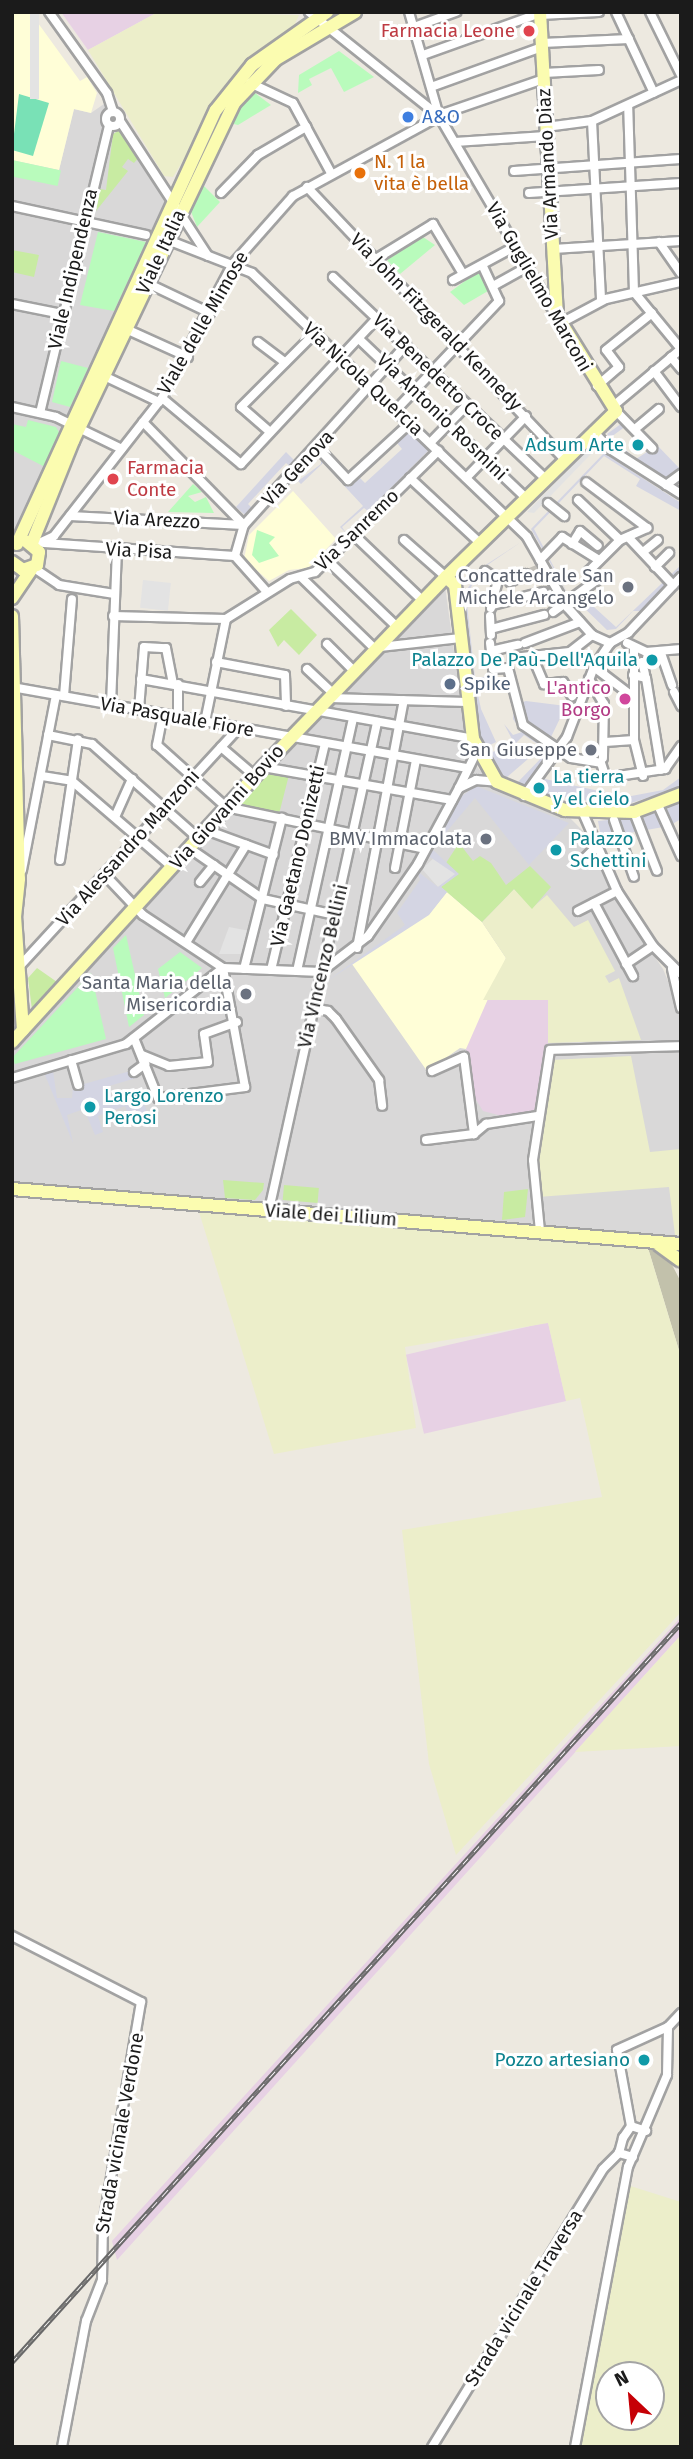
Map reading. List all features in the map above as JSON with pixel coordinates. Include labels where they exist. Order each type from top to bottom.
[{"type":"main road","name":"Viale Italia","points":[[177,205],[231,88],[268,51],[319,17],[355,12]]},
{"type":"main road","name":"Via Armando Diaz","points":[[540,14],[559,320]]},
{"type":"main road","name":"Viale Italia","points":[[37,544],[75,426],[156,237],[250,83],[319,17]]},
{"type":"main road","name":"Viale Italia","points":[[14,547],[75,426],[104,376],[147,284],[156,237]]},
{"type":"main road","name":"Via Guglielmo Marconi","points":[[559,320],[596,386],[614,409]]},
{"type":"main road","name":"Via Giovanni Bovio","points":[[12,1042],[141,910],[172,867],[315,711],[614,409]]},
{"type":"main road","points":[[12,598],[40,556],[37,544],[14,547]]},
{"type":"main road","points":[[12,562],[32,569]]},
{"type":"main road","points":[[446,577],[455,585],[467,702],[475,745],[497,782],[520,795],[583,813],[634,812],[681,794]]},
{"type":"main road","points":[[12,616],[19,879],[17,969],[23,1030]]},
{"type":"main road","name":"Viale dei Lilium","points":[[12,1189],[681,1244]]},
{"type":"main road","name":"Viale dei Lilium","points":[[649,1242],[680,1260]]},
{"type":"street","points":[[49,12],[107,93],[114,113],[209,257]]},
{"type":"street","points":[[409,12],[439,116]]},
{"type":"street","points":[[414,27],[456,12]]},
{"type":"street","points":[[423,55],[540,14],[598,12]]},
{"type":"street","points":[[616,12],[654,93]]},
{"type":"street","points":[[455,142],[546,131],[592,121],[628,106],[681,78],[650,12]]},
{"type":"street","points":[[319,17],[439,116]]},
{"type":"street","points":[[431,86],[542,45],[629,39]]},
{"type":"street","name":"Viale delle Mimose","points":[[37,544],[70,516],[161,400],[188,357],[232,265],[256,235],[307,187],[439,116],[544,76],[599,70]]},
{"type":"street","points":[[250,83],[293,103],[331,173]]},
{"type":"street","points":[[614,409],[681,349],[634,292],[628,106]]},
{"type":"street","name":"Viale Indipendenza","points":[[40,414],[109,125],[106,117],[114,113]]},
{"type":"street","name":"Via Guglielmo Marconi","points":[[439,116],[559,320]]},
{"type":"street","points":[[109,125],[120,121]]},
{"type":"street","points":[[592,121],[601,301]]},
{"type":"street","points":[[221,193],[258,155],[306,127]]},
{"type":"street","points":[[514,171],[681,159]]},
{"type":"street","points":[[529,193],[681,183]]},
{"type":"street","name":"Via John Fitzgerald Kennedy","points":[[307,187],[563,458]]},
{"type":"street","name":"Via Nicola Quercia","points":[[12,205],[156,237],[251,273],[521,530],[534,569],[554,588],[592,635]]},
{"type":"street","points":[[376,260],[433,223],[463,274]]},
{"type":"street","points":[[553,249],[681,241]]},
{"type":"street","points":[[659,242],[681,273]]},
{"type":"street","points":[[453,280],[514,247]]},
{"type":"street","points":[[396,410],[499,301],[483,266]]},
{"type":"street","points":[[493,286],[526,268]]},
{"type":"street","name":"Via Benedetto Croce","points":[[332,277],[544,477]]},
{"type":"street","points":[[559,320],[601,301],[681,282]]},
{"type":"street","points":[[147,284],[209,313]]},
{"type":"street","points":[[12,304],[62,314]]},
{"type":"street","points":[[596,386],[619,367],[606,350],[652,313]]},
{"type":"street","points":[[104,376],[161,400],[241,464],[377,318]]},
{"type":"street","points":[[126,329],[188,357]]},
{"type":"street","points":[[270,432],[240,407],[315,333]]},
{"type":"street","name":"Via Antonio Rosmini","points":[[359,338],[525,497]]},
{"type":"street","points":[[258,342],[285,362]]},
{"type":"street","name":"Via Genova","points":[[235,556],[244,524],[318,448],[368,384],[406,345]]},
{"type":"street","points":[[671,357],[681,369]]},
{"type":"street","points":[[654,371],[681,407]]},
{"type":"street","points":[[430,443],[467,405]]},
{"type":"street","points":[[12,407],[75,426],[122,449]]},
{"type":"street","name":"Via Guglielmo Marconi","points":[[614,409],[652,448]]},
{"type":"street","points":[[635,429],[659,409]]},
{"type":"street","points":[[466,478],[526,416]]},
{"type":"street","points":[[143,422],[244,524]]},
{"type":"street","points":[[318,448],[348,480],[410,423]]},
{"type":"street","points":[[593,431],[681,494]]},
{"type":"street","name":"Via Sanremo","points":[[226,619],[267,592],[302,578],[327,560],[438,451]]},
{"type":"street","points":[[666,485],[681,474]]},
{"type":"street","points":[[410,478],[480,543]]},
{"type":"street","points":[[491,640],[567,607],[597,580],[589,572],[599,560],[624,539],[647,528],[586,482]]},
{"type":"street","points":[[578,500],[643,552],[673,585]]},
{"type":"street","points":[[548,503],[564,516]]},
{"type":"street","name":"Via Arezzo","points":[[70,516],[244,524]]},
{"type":"street","points":[[572,544],[580,531],[598,546]]},
{"type":"street","points":[[353,534],[422,601]]},
{"type":"street","points":[[485,571],[498,582],[509,582],[534,569],[562,537],[599,560]]},
{"type":"street","points":[[404,540],[446,577]]},
{"type":"street","points":[[643,552],[658,540]]},
{"type":"street","name":"Via Pisa","points":[[37,544],[235,556]]},
{"type":"street","points":[[111,705],[117,550]]},
{"type":"street","points":[[656,567],[669,554]]},
{"type":"street","points":[[235,556],[267,592]]},
{"type":"street","points":[[327,560],[397,627]]},
{"type":"street","points":[[32,569],[59,585],[114,594]]},
{"type":"street","points":[[520,795],[555,748],[567,737],[577,697],[610,643],[628,633],[681,577]]},
{"type":"street","points":[[302,578],[376,649],[460,638]]},
{"type":"street","points":[[498,582],[491,610],[493,669],[508,668],[514,705],[528,730],[571,758],[601,763],[604,772]]},
{"type":"street","points":[[491,610],[554,588]]},
{"type":"street","points":[[19,879],[42,776],[48,735],[60,696],[72,600]]},
{"type":"street","points":[[113,616],[226,619],[205,722]]},
{"type":"street","points":[[491,640],[522,644],[580,622]]},
{"type":"street","points":[[512,658],[570,652],[592,635],[610,643]]},
{"type":"street","points":[[327,644],[354,671]]},
{"type":"street","points":[[139,710],[144,648],[166,648],[175,684],[178,717]]},
{"type":"street","points":[[637,652],[661,653],[678,650],[681,659]]},
{"type":"street","points":[[637,652],[645,674],[660,770]]},
{"type":"street","points":[[637,652],[632,696],[634,740],[643,776]]},
{"type":"street","points":[[661,653],[681,706]]},
{"type":"street","points":[[216,662],[285,675],[286,706]]},
{"type":"street","points":[[536,664],[544,684],[563,682],[577,697]]},
{"type":"street","points":[[594,667],[632,696]]},
{"type":"street","points":[[307,669],[331,696],[467,702]]},
{"type":"street","points":[[633,675],[645,674]]},
{"type":"street","points":[[104,875],[141,910],[223,968],[321,972],[357,948],[425,849],[459,788],[475,745],[400,726],[141,679]]},
{"type":"street","points":[[589,679],[604,704],[603,758]]},
{"type":"street","name":"Via Pasquale Fiore","points":[[14,687],[465,768]]},
{"type":"street","points":[[357,948],[404,699]]},
{"type":"street","points":[[163,714],[158,745],[226,807],[425,849]]},
{"type":"street","points":[[297,971],[353,718]]},
{"type":"street","name":"Via Vincenzo Bellini","points":[[270,1210],[377,722]]},
{"type":"street","name":"Via Alessandro Manzoni","points":[[17,969],[239,728]]},
{"type":"street","points":[[48,735],[92,744],[198,839],[214,865],[263,899],[335,915]]},
{"type":"street","points":[[60,860],[78,739]]},
{"type":"street","points":[[605,742],[634,740]]},
{"type":"street","name":"Via Gaetano Donizetti","points":[[271,970],[325,743]]},
{"type":"street","points":[[618,776],[643,776],[660,770],[671,764],[681,746]]},
{"type":"street","points":[[221,747],[259,772],[316,777],[452,800]]},
{"type":"street","points":[[395,868],[416,760]]},
{"type":"street","points":[[42,776],[72,781],[172,867]]},
{"type":"street","points":[[115,817],[132,779]]},
{"type":"street","points":[[459,788],[476,780],[497,782]]},
{"type":"street","points":[[658,805],[681,856]]},
{"type":"street","points":[[634,812],[657,871]]},
{"type":"street","points":[[583,813],[599,844],[617,891],[653,946],[672,969],[681,974]]},
{"type":"street","points":[[244,969],[282,818]]},
{"type":"street","points":[[614,820],[634,877]]},
{"type":"street","points":[[198,839],[246,845],[274,855]]},
{"type":"street","points":[[583,860],[599,844]]},
{"type":"street","points":[[187,942],[246,845]]},
{"type":"street","points":[[200,882],[214,865]]},
{"type":"street","points":[[599,877],[610,872]]},
{"type":"street","points":[[578,911],[617,891]]},
{"type":"street","points":[[594,903],[633,976]]},
{"type":"street","points":[[626,964],[653,946]]},
{"type":"street","points":[[134,1038],[158,1098],[245,1087],[237,1022],[223,968]]},
{"type":"street","points":[[14,1077],[134,1038],[223,968]]},
{"type":"street","points":[[672,969],[681,1008]]},
{"type":"street","points":[[313,1008],[328,1011],[358,1050],[379,1080],[382,1106]]},
{"type":"street","points":[[143,1059],[169,1066],[208,1062],[204,1034],[237,1022]]},
{"type":"street","points":[[540,1231],[534,1196],[537,1116],[550,1050],[681,1046]]},
{"type":"street","points":[[432,1071],[464,1057],[474,1134]]},
{"type":"street","points":[[134,1072],[143,1059]]},
{"type":"street","points":[[71,1060],[78,1085]]},
{"type":"street","points":[[426,1140],[474,1134],[486,1124],[537,1116]]},
{"type":"street","name":"Strada vicinale Verdone","points":[[12,1936],[141,2002],[103,2224],[102,2280],[86,2321],[62,2447]]},
{"type":"street","points":[[646,2131],[631,2126],[617,2066],[617,2050],[631,2039],[668,2027],[681,2013]]},
{"type":"street","points":[[575,2447],[633,2157],[646,2131],[667,2074],[668,2027]]},
{"type":"street","name":"Strada vicinale Traversa","points":[[432,2447],[603,2169],[618,2153],[631,2126]]},
{"type":"street","points":[[618,2153],[633,2157]]},
{"type":"shaded area","points":[[12,12],[30,12],[80,81],[87,77],[97,93],[91,113],[74,109],[59,170],[12,160]]},
{"type":"shaded area","points":[[30,12],[39,12],[39,99],[30,99]]},
{"type":"shaded area","points":[[61,12],[158,12],[88,50]]},
{"type":"shaded area","points":[[158,12],[299,15],[294,26],[234,77],[173,177],[164,176],[88,50]]},
{"type":"shaded area","points":[[114,97],[126,126],[172,197],[12,546],[12,160],[59,170],[74,109],[91,113]]},
{"type":"shaded area","points":[[625,421],[648,450],[656,444],[681,470],[665,478],[636,459],[647,452],[626,426],[611,437],[635,458],[618,447],[607,434]]},
{"type":"shaded area","points":[[411,430],[430,449],[368,511],[364,508],[342,527],[346,533],[340,527],[363,506],[323,463],[301,484],[298,481],[321,464],[321,457],[346,485],[360,478],[365,483],[402,449],[397,443]]},
{"type":"shaded area","points":[[286,452],[296,462],[291,467],[286,463],[248,504],[252,508],[245,515],[236,507]]},
{"type":"shaded area","points":[[585,453],[592,453],[534,513],[527,512]]},
{"type":"shaded area","points":[[604,453],[681,503],[681,511],[636,486],[640,479],[604,456],[534,529],[570,598],[531,529]]},
{"type":"shaded area","points":[[293,491],[336,539],[308,568],[289,570],[269,581],[244,559],[249,535]]},
{"type":"shaded area","points":[[521,542],[483,568],[466,595],[475,678],[484,677],[485,689],[477,690],[481,709],[496,742],[490,745],[493,752],[500,748],[503,754],[512,739],[504,724],[513,735],[522,732],[513,719],[514,705],[526,701],[566,706],[551,737],[556,740],[524,789],[499,774],[481,739],[462,597],[481,568]],"holes":[[[524,735],[548,751],[516,784],[506,778],[528,759],[511,748]]]},
{"type":"shaded area","points":[[681,565],[681,570],[641,611],[633,611],[616,629],[607,630],[578,602],[583,597],[616,627]]},
{"type":"shaded area","points":[[143,580],[171,583],[168,611],[140,608]]},
{"type":"shaded area","points":[[445,586],[466,739],[478,768],[493,785],[523,801],[569,817],[597,845],[612,894],[663,969],[681,1013],[681,1240],[12,1187],[12,1047]]},
{"type":"shaded area","points":[[554,754],[570,759],[555,755],[545,779],[626,797],[663,790],[681,777],[681,787],[622,806],[532,792]]},
{"type":"shaded area","points":[[476,786],[569,823],[529,865],[475,798],[432,849],[459,874],[441,887],[447,892],[429,915],[327,981],[405,925],[397,913],[420,880],[417,871],[438,887],[455,874],[427,855],[462,796]]},
{"type":"shaded area","points":[[681,801],[681,819],[669,826],[601,838],[598,821],[637,817]]},
{"type":"shaded area","points":[[436,856],[456,874],[438,887],[422,869]]},
{"type":"shaded area","points":[[514,889],[532,908],[547,895],[574,927],[588,920],[615,971],[605,976],[609,983],[619,978],[641,1040],[548,1043],[548,1000],[483,1000],[506,958],[482,922]]},
{"type":"shaded area","points":[[447,892],[482,922],[506,958],[466,1049],[460,1048],[427,1071],[352,964],[429,914]]},
{"type":"shaded area","points":[[229,927],[250,931],[244,954],[219,954]]},
{"type":"shaded area","points":[[483,1000],[548,1000],[548,1043],[534,1111],[502,1116],[483,1111],[475,1098],[466,1049]]},
{"type":"shaded area","points":[[631,1056],[650,1152],[681,1149],[681,1235],[675,1235],[669,1187],[538,1197],[536,1161],[551,1060]]},
{"type":"shaded area","name":"Largo Lorenzo Perosi","points":[[134,1070],[136,1078],[109,1086],[113,1103],[141,1096],[148,1114],[131,1122],[125,1106],[98,1116],[103,1132],[95,1135],[84,1109],[67,1115],[73,1143],[45,1075],[53,1071],[57,1098],[72,1098],[73,1087]]},
{"type":"shaded area","points":[[199,1212],[648,1248],[681,1357],[681,1612],[456,1855],[429,1764],[402,1530],[602,1497],[580,1398],[566,1401],[548,1323],[405,1347],[416,1428],[274,1454]]},
{"type":"shaded area","points":[[648,1248],[669,1259],[681,1282],[681,1357]]},
{"type":"shaded area","points":[[548,1322],[566,1401],[424,1434],[406,1355]]},
{"type":"shaded area","points":[[681,1617],[681,1635],[117,2260],[112,2241]]},
{"type":"shaded area","points":[[681,1635],[681,1746],[575,1752],[661,1657]]},
{"type":"shaded area","points":[[624,2184],[681,2202],[681,2447],[575,2447]]},
{"type":"green space","points":[[339,51],[374,77],[344,92],[331,68],[309,79],[312,85],[298,93],[299,75]]},
{"type":"green space","points":[[251,90],[271,105],[238,125],[230,123]]},
{"type":"green space","points":[[19,94],[49,103],[33,156],[12,150]]},
{"type":"green space","points":[[120,130],[139,157],[134,163],[128,159],[122,167],[128,171],[96,211],[100,189],[106,190],[113,134]]},
{"type":"green space","points":[[12,160],[61,170],[58,186],[12,176]]},
{"type":"green space","points":[[200,182],[220,202],[197,227],[190,209]]},
{"type":"green space","points":[[98,232],[146,242],[114,311],[80,305]]},
{"type":"green space","points":[[423,237],[435,245],[400,274],[387,260]]},
{"type":"green space","points":[[12,250],[39,255],[34,277],[12,272]]},
{"type":"green space","points":[[480,270],[488,291],[464,305],[450,292]]},
{"type":"green space","points":[[61,361],[88,368],[70,407],[52,402]]},
{"type":"green space","points":[[28,420],[56,427],[60,434],[45,467],[12,450],[12,424],[26,427]]},
{"type":"green space","points":[[193,484],[202,492],[188,496],[195,502],[206,497],[214,513],[168,512]]},
{"type":"green space","points":[[257,530],[275,537],[269,543],[279,556],[259,563],[252,555]]},
{"type":"green space","points":[[291,609],[317,635],[299,655],[284,640],[278,647],[269,630]]},
{"type":"green space","points":[[268,770],[289,775],[279,814],[238,805]]},
{"type":"green space","points":[[459,843],[473,861],[480,856],[491,863],[506,885],[530,866],[551,887],[532,909],[514,889],[482,922],[441,887],[458,874],[446,863]]},
{"type":"green space","points":[[126,935],[144,1015],[129,1027],[113,948]]},
{"type":"green space","points":[[180,952],[202,968],[165,998],[158,969]]},
{"type":"green space","points":[[37,968],[57,982],[32,1010],[28,978]]},
{"type":"green space","points":[[91,973],[106,1039],[15,1064],[12,1058]]},
{"type":"green space","points":[[223,1180],[264,1183],[263,1190],[255,1200],[225,1198]]},
{"type":"green space","points":[[284,1185],[319,1188],[318,1203],[283,1200]]},
{"type":"green space","points":[[528,1189],[525,1217],[502,1220],[504,1192]]},
{"type":"tunnel","points":[[530,572],[537,569]]},
{"type":"railway","points":[[12,2362],[681,1623]]},
{"type":"place","name":"Farmacia Leone","points":[[529,31]]},
{"type":"place","name":"A&O","points":[[408,117]]},
{"type":"place","name":"N. 1 la vita è bella","points":[[360,173]]},
{"type":"place","name":"Adsum Arte","points":[[638,445]]},
{"type":"place","name":"Farmacia Conte","points":[[113,479]]},
{"type":"place","name":"Concattedrale San Michele Arcangelo","points":[[628,587]]},
{"type":"place","name":"Palazzo De Paù-Dell'Aquila","points":[[652,660]]},
{"type":"place","name":"Spike","points":[[450,684]]},
{"type":"place","name":"L'antico Borgo","points":[[625,699]]},
{"type":"place","name":"San Giuseppe","points":[[591,750]]},
{"type":"place","name":"La tierra y el cielo","points":[[539,788]]},
{"type":"place","name":"BMV Immacolata","points":[[486,839]]},
{"type":"place","name":"Palazzo Schettini","points":[[556,850]]},
{"type":"place","name":"Santa Maria della Misericordia","points":[[246,994]]},
{"type":"place","name":"Largo Lorenzo Perosi","points":[[90,1107]]},
{"type":"place","name":"Pozzo artesiano","points":[[644,2060]]}]
